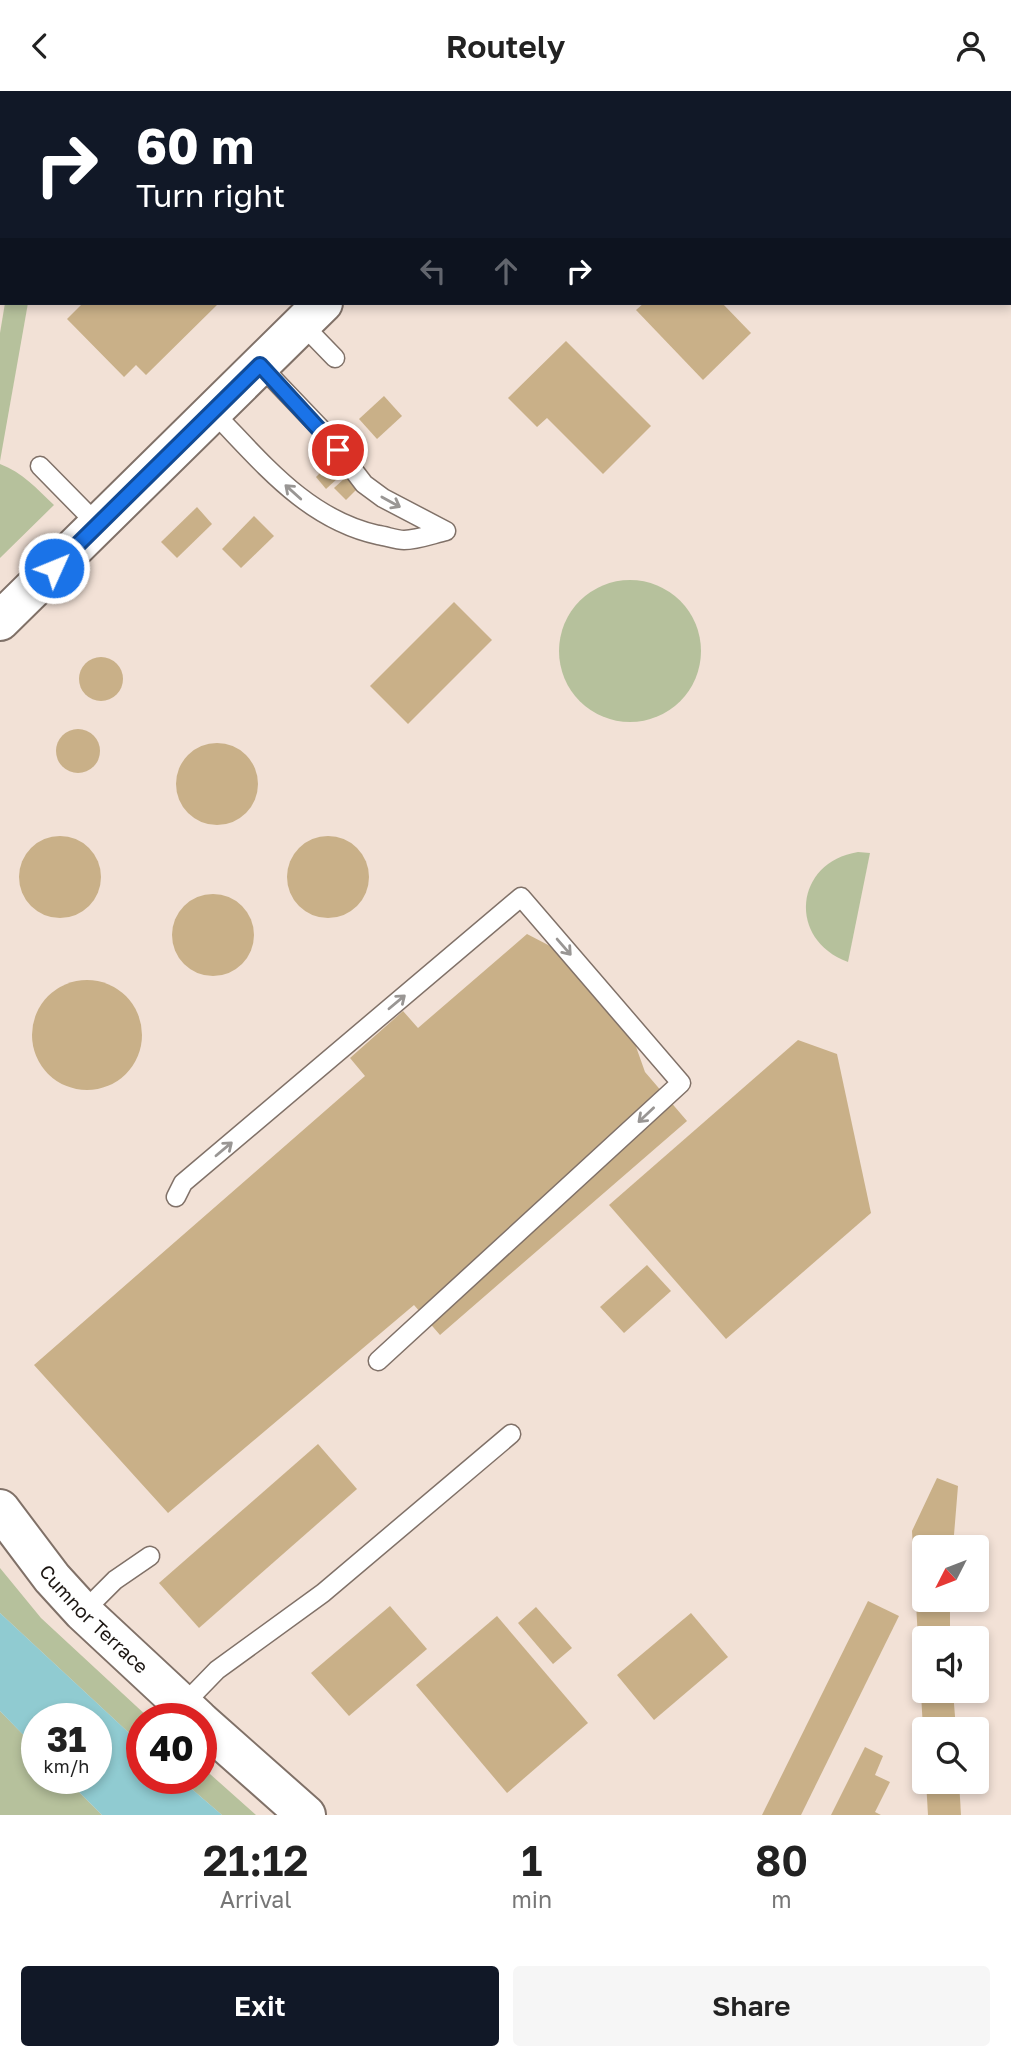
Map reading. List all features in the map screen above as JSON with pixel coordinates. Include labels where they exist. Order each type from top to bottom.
[{"type":"street","points":[[0,621],[312,313]]},
{"type":"street","name":"Cumnor Terrace","points":[[0,1509],[52,1579],[83,1612],[181,1703]]},
{"type":"street","name":"Cumnor Terrace","points":[[217,1736],[306,1815]]},
{"type":"lane","points":[[312,313],[335,358]]},
{"type":"lane","points":[[213,412],[276,477],[306,503],[336,521],[366,532],[404,540],[446,531],[383,498],[364,484],[325,433],[260,365]]},
{"type":"lane","points":[[40,466],[99,524]]},
{"type":"lane","points":[[176,1197],[183,1183],[521,897],[681,1083],[378,1361]]},
{"type":"lane","points":[[200,1703],[217,1670],[323,1593],[511,1434]]},
{"type":"lane","points":[[83,1612],[115,1580],[150,1556]]},
{"type":"green space","points":[[5,305],[28,305],[0,461],[0,333]]},
{"type":"green space","points":[[0,464],[22,476],[54,505],[0,558]]},
{"type":"green space","points":[[630,580],[657,585],[680,601],[696,624],[701,651],[696,678],[680,701],[657,717],[630,722],[603,717],[580,701],[564,678],[559,651],[564,624],[580,601],[603,585]]},
{"type":"green space","points":[[858,852],[870,853],[848,962],[828,951],[815,937],[807,920],[806,903],[811,885],[821,870],[837,859]]},
{"type":"green space","points":[[0,1568],[41,1618],[133,1703],[126,1703],[126,1730],[112,1717],[112,1703],[97,1703],[0,1613]]},
{"type":"green space","points":[[0,1711],[21,1733],[21,1794],[81,1794],[102,1815],[0,1815]]},
{"type":"green space","points":[[217,1780],[256,1815],[222,1815],[198,1794],[217,1794]]},
{"type":"water","points":[[0,1613],[97,1703],[21,1703],[21,1733],[0,1711]]},
{"type":"water","points":[[112,1717],[126,1730],[126,1794],[198,1794],[222,1815],[102,1815],[81,1794],[112,1794]]},
{"type":"building","points":[[81,305],[217,305],[146,375],[136,365],[124,377],[67,319]]},
{"type":"building","points":[[642,305],[724,305],[751,333],[703,380],[636,310]]},
{"type":"building","points":[[566,341],[651,426],[603,474],[547,418],[537,427],[508,398]]},
{"type":"building","points":[[384,396],[402,416],[377,439],[359,419]]},
{"type":"building","points":[[327,466],[338,478],[326,489],[316,477]]},
{"type":"building","points":[[346,477],[357,489],[346,500],[334,488]]},
{"type":"building","points":[[197,507],[212,524],[177,558],[161,542]]},
{"type":"building","points":[[254,516],[274,536],[241,568],[222,549]]},
{"type":"building","points":[[454,602],[492,640],[408,724],[370,686]]},
{"type":"building","points":[[101,657],[116,664],[123,679],[116,694],[101,701],[86,694],[79,679],[86,664]]},
{"type":"building","points":[[78,729],[93,736],[100,751],[93,766],[78,773],[63,766],[56,751],[63,736]]},
{"type":"building","points":[[209,743],[225,743],[240,750],[251,761],[258,776],[255,800],[246,813],[225,825],[209,825],[194,818],[183,807],[176,792],[176,776],[183,761],[194,750]]},
{"type":"building","points":[[52,836],[68,836],[83,843],[94,854],[101,869],[98,893],[89,906],[68,918],[52,918],[37,911],[26,900],[19,885],[19,869],[26,854],[37,843]]},
{"type":"building","points":[[320,836],[336,836],[351,843],[362,854],[369,869],[366,893],[357,906],[336,918],[320,918],[305,911],[294,900],[287,885],[287,869],[294,854],[305,843]]},
{"type":"building","points":[[205,894],[221,894],[236,901],[247,912],[254,927],[251,951],[242,964],[221,976],[205,976],[190,969],[179,958],[172,943],[172,927],[179,912],[190,901]]},
{"type":"building","points":[[527,934],[552,947],[634,1041],[645,1072],[687,1121],[440,1335],[414,1305],[168,1513],[34,1365],[365,1076],[350,1058],[403,1011],[418,1028]]},
{"type":"building","points":[[87,980],[108,984],[126,996],[138,1014],[142,1035],[138,1056],[126,1074],[108,1086],[87,1090],[66,1086],[48,1074],[36,1056],[32,1035],[36,1014],[48,996],[66,984]]},
{"type":"building","points":[[798,1040],[837,1054],[871,1213],[726,1339],[609,1205]]},
{"type":"building","points":[[647,1265],[671,1291],[624,1333],[600,1307]]},
{"type":"building","points":[[318,1444],[357,1489],[199,1628],[159,1583]]},
{"type":"building","points":[[937,1478],[958,1486],[954,1535],[912,1535]]},
{"type":"building","points":[[868,1601],[899,1616],[801,1815],[762,1815]]},
{"type":"building","points":[[390,1606],[427,1649],[349,1716],[311,1673]]},
{"type":"building","points":[[536,1607],[572,1648],[553,1664],[518,1623]]},
{"type":"building","points":[[916,1612],[950,1612],[950,1626],[917,1626]]},
{"type":"building","points":[[691,1613],[728,1657],[654,1720],[617,1675]]},
{"type":"building","points":[[497,1616],[588,1723],[507,1793],[416,1685]]},
{"type":"building","points":[[922,1703],[954,1703],[955,1717],[922,1717]]},
{"type":"building","points":[[865,1747],[883,1756],[875,1775],[890,1782],[875,1812],[881,1815],[831,1815]]},
{"type":"building","points":[[927,1794],[960,1794],[961,1815],[928,1815]]},
{"type":"route","points":[[54,568],[260,365],[338,450]]}]
